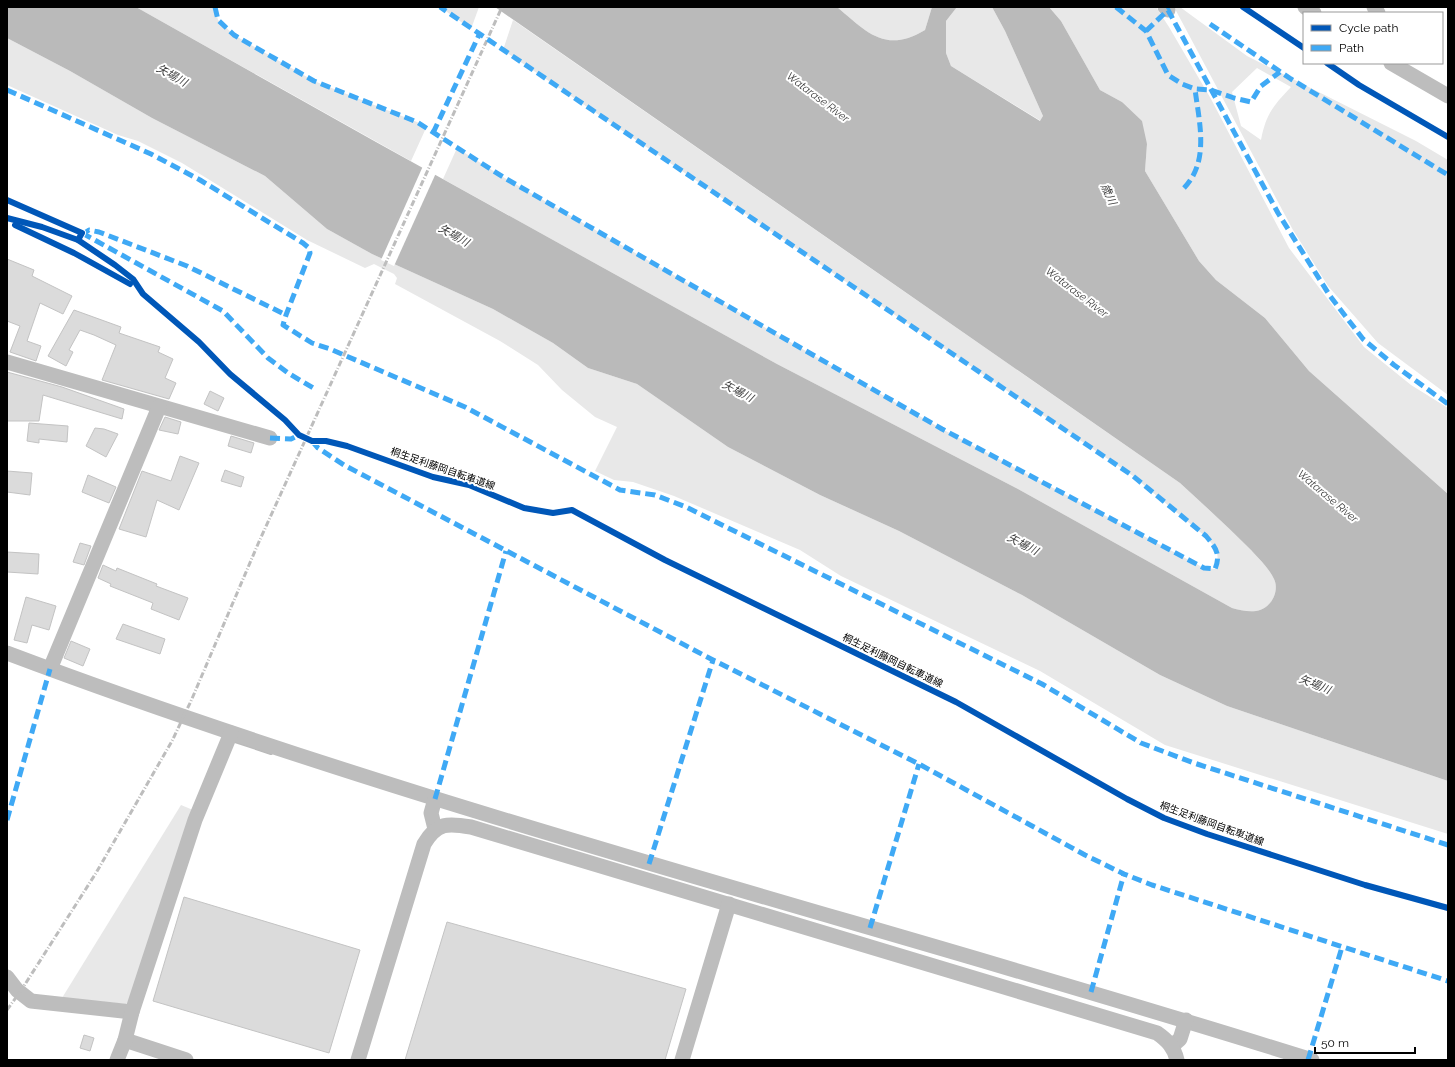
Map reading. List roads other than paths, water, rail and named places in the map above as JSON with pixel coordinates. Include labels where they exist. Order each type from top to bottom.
[{"type":"street","points":[[1393,64],[1448,96]]},
{"type":"street","points":[[1405,64],[1419,80]]},
{"type":"street","points":[[7,362],[270,438]]},
{"type":"street","points":[[50,669],[159,407]]},
{"type":"street","points":[[7,653],[231,733],[435,799],[649,864],[1186,1020],[1312,1060]]},
{"type":"street","points":[[117,1060],[125,1040],[132,1012],[195,820],[231,733]]},
{"type":"street","points":[[435,799],[431,813],[436,829]]},
{"type":"street","points":[[358,1060],[424,844],[436,829],[447,826],[471,828],[1157,1033],[1167,1040],[1174,1053]]},
{"type":"street","points":[[682,1060],[729,904]]},
{"type":"street","points":[[7,977],[17,990],[31,1002],[132,1012]]},
{"type":"street","points":[[1174,1053],[1186,1020]]},
{"type":"street","points":[[125,1040],[186,1060]]},
{"type":"water","points":[[7,7],[136,7],[777,364],[1018,489],[1232,608],[1251,611],[1261,610],[1271,602],[1274,596],[1276,585],[1272,575],[1264,564],[1225,524],[1180,483],[495,7],[837,7],[867,32],[887,40],[899,40],[911,37],[925,30],[932,7],[957,7],[946,21],[946,53],[951,66],[1040,121],[1043,116],[1005,31],[992,7],[1049,7],[1061,21],[1100,90],[1122,102],[1142,121],[1147,144],[1145,171],[1199,261],[1216,280],[1265,318],[1309,371],[1448,494],[1448,781],[1227,706],[1160,675],[1022,595],[899,531],[820,495],[728,447],[637,384],[588,368],[553,343],[493,309],[372,254],[327,229],[265,176],[152,118],[70,71],[7,38]]},
{"type":"waterway","points":[[232,740],[271,753]]},
{"type":"railway","points":[[7,1010],[96,873],[172,741],[191,701],[258,544],[502,7]]},
{"type":"water label","name":"矢場川","points":[[172,75]]},
{"type":"water label","name":"Watarase River","points":[[818,97]]},
{"type":"water label","name":"歳川","points":[[1109,194]]},
{"type":"water label","name":"矢場川","points":[[454,235]]},
{"type":"water label","name":"Watarase River","points":[[1077,292]]},
{"type":"water label","name":"矢場川","points":[[738,391]]},
{"type":"water label","name":"Watarase River","points":[[1328,496]]},
{"type":"water label","name":"矢場川","points":[[1023,544]]},
{"type":"water label","name":"矢場川","points":[[1315,684]]}]
